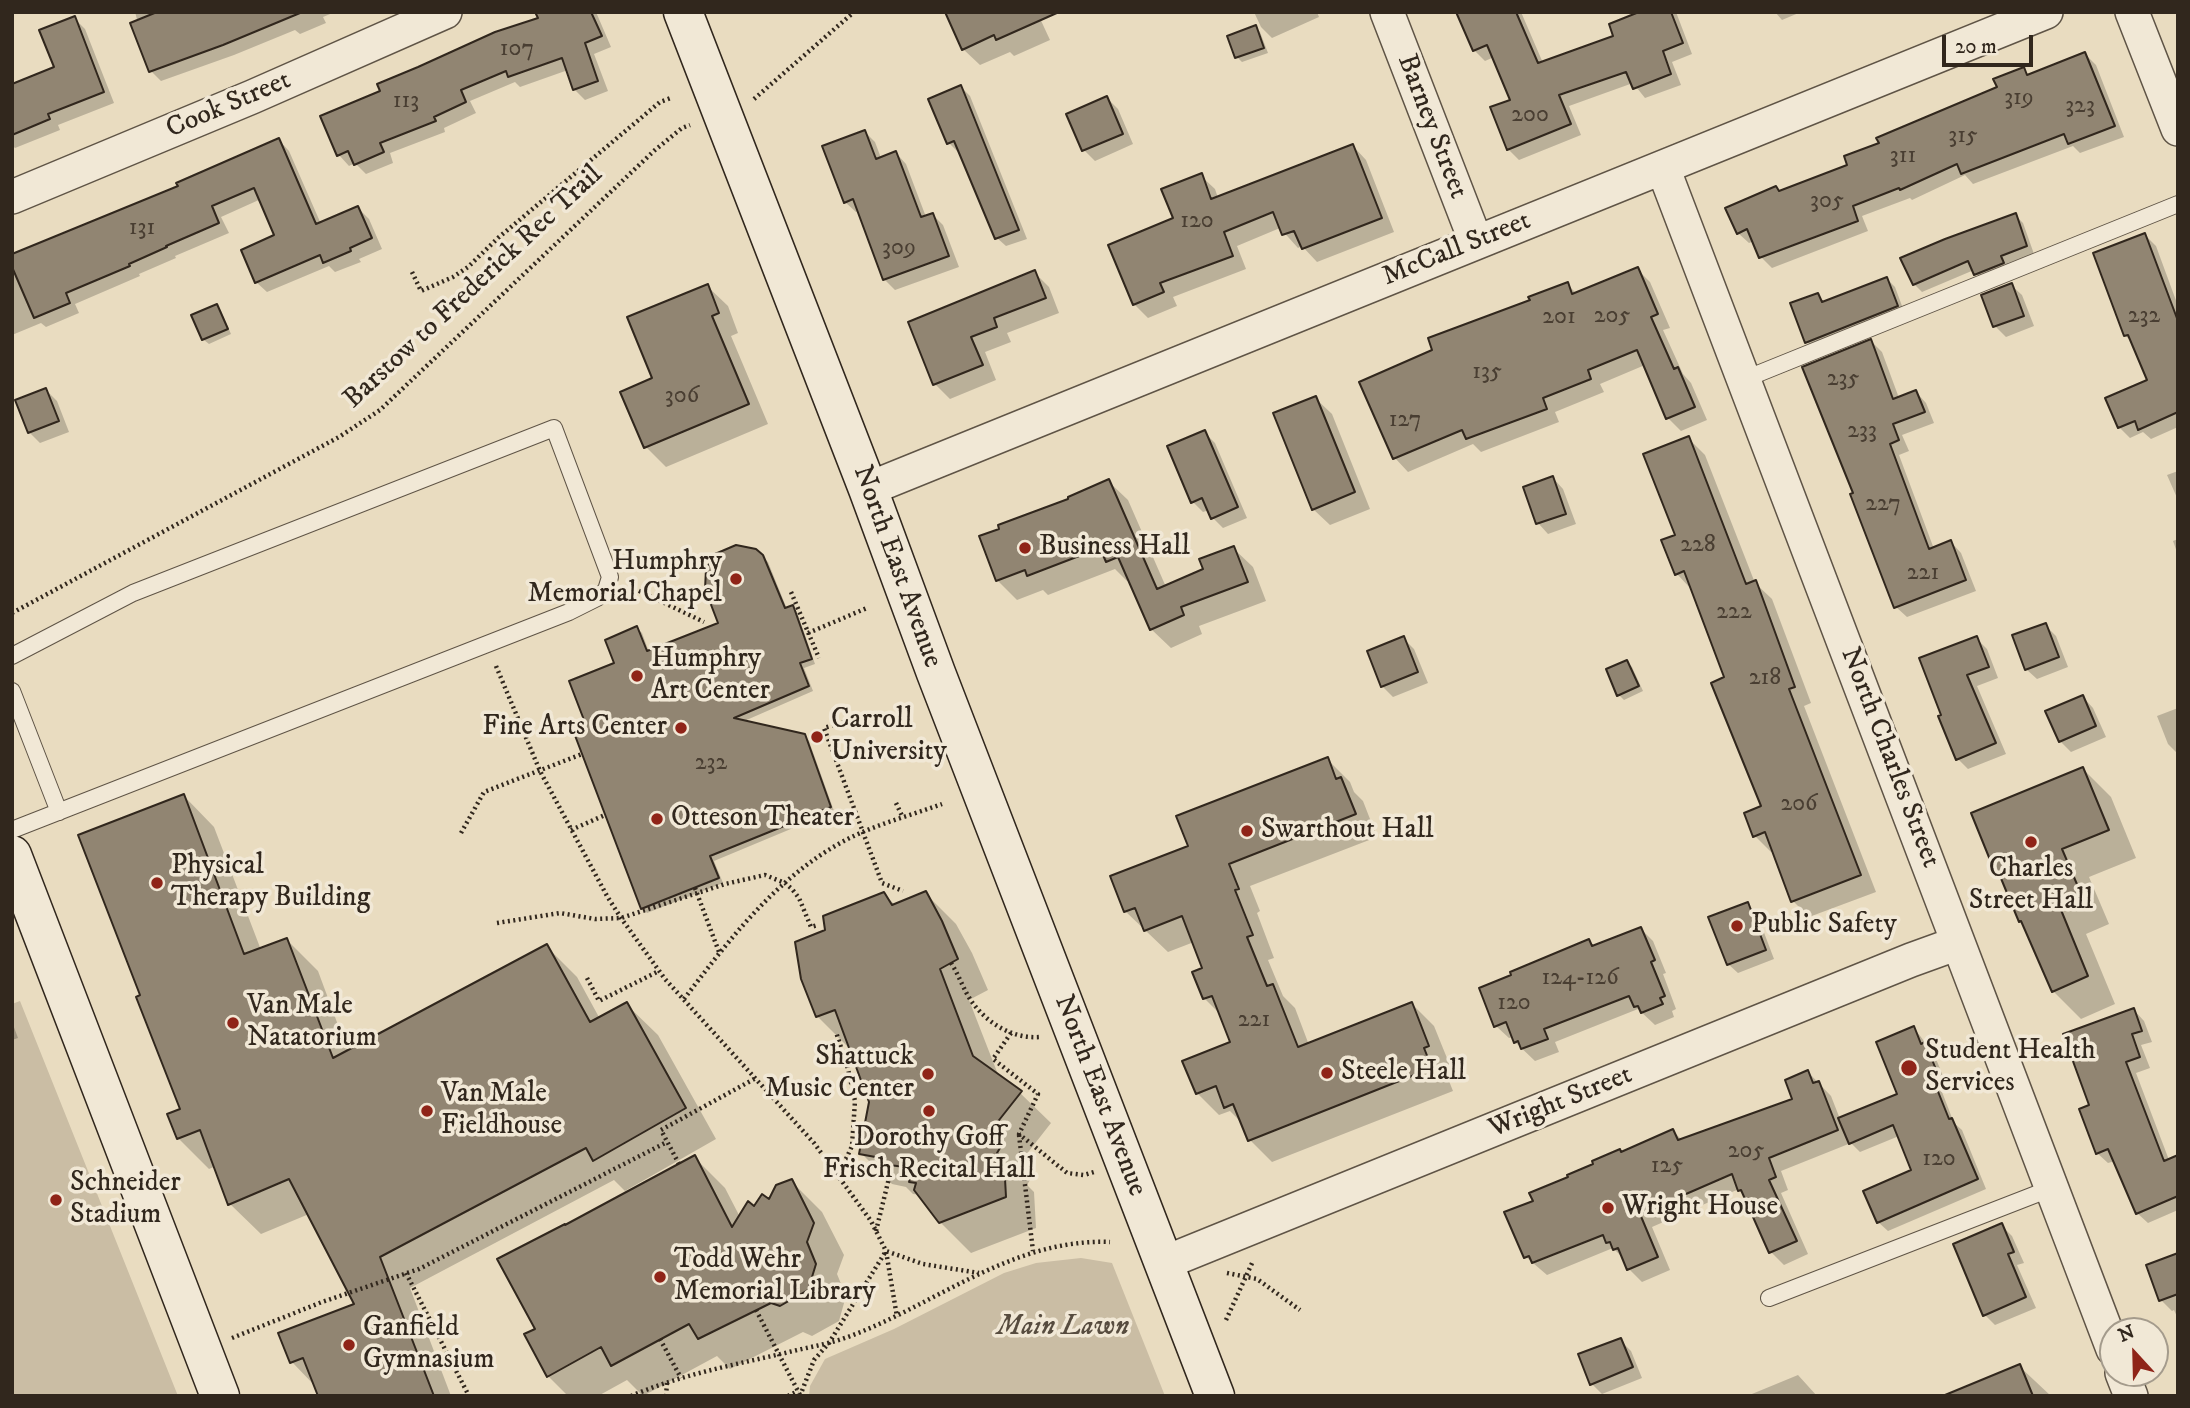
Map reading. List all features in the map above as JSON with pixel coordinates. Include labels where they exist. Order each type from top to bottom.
[{"type":"main road","name":"North East Avenue","points":[[682,12],[868,489],[931,660],[1215,1396]]},
{"type":"main road","points":[[14,867],[220,1396]]},
{"type":"street","name":"Cook Street","points":[[12,197],[252,97],[445,12]]},
{"type":"street","name":"Barney Street","points":[[1387,12],[1476,242]]},
{"type":"street","name":"McCall Street","points":[[868,489],[2046,12]]},
{"type":"street","points":[[2132,12],[2178,129]]},
{"type":"street","name":"North Charles Street","points":[[1663,168],[2101,1317]]},
{"type":"street","name":"Wright Street","points":[[1164,1263],[1910,960],[1958,943]]},
{"type":"lane","points":[[1745,379],[2178,204]]},
{"type":"lane","points":[[12,656],[133,593],[554,428],[610,577],[606,590],[597,598],[569,612],[12,830]]},
{"type":"lane","points":[[12,691],[59,812]]},
{"type":"lane","points":[[1769,1298],[2052,1188]]},
{"type":"path","points":[[750,101],[757,98],[854,12]]},
{"type":"path","points":[[412,272],[421,291],[468,267],[498,238],[660,102],[671,98]]},
{"type":"path","name":"Barstow to Frederick Rec Trail","points":[[12,613],[339,437],[380,410],[655,149],[682,128],[696,122]]},
{"type":"path","points":[[610,577],[705,622]]},
{"type":"path","points":[[791,592],[819,658]]},
{"type":"path","points":[[808,633],[867,608]]},
{"type":"path","points":[[487,644],[540,771],[607,896],[659,971],[814,1143],[876,1231],[886,1251],[897,1317]]},
{"type":"path","points":[[860,717],[824,728],[882,883],[903,891]]},
{"type":"path","points":[[461,833],[484,792],[582,754]]},
{"type":"path","points":[[896,803],[903,818]]},
{"type":"path","points":[[684,999],[737,930],[785,883],[822,854],[862,833],[942,804]]},
{"type":"path","points":[[571,830],[605,816]]},
{"type":"path","points":[[498,923],[560,913],[595,919],[621,918],[696,890],[765,875],[785,883],[799,898],[811,927],[818,925]]},
{"type":"path","points":[[696,890],[719,953]]},
{"type":"path","points":[[951,963],[972,1002],[989,1021],[1011,1033],[1031,1037],[1075,1034]]},
{"type":"path","points":[[587,978],[599,1001],[659,971]]},
{"type":"path","points":[[832,1168],[846,1159],[852,1146],[855,1101],[836,1032]]},
{"type":"path","points":[[1011,1033],[993,1059],[1038,1094],[1019,1134],[1033,1251]]},
{"type":"path","points":[[679,1164],[661,1130],[756,1079]]},
{"type":"path","points":[[1019,1134],[1067,1173],[1084,1174],[1125,1162]]},
{"type":"path","points":[[202,1350],[311,1307],[419,1269],[667,1142]]},
{"type":"path","points":[[876,1231],[891,1170]]},
{"type":"path","points":[[631,1396],[681,1378],[829,1343],[897,1317],[979,1274],[1033,1251],[1063,1244],[1110,1242]]},
{"type":"path","points":[[886,1251],[923,1264],[979,1274]]},
{"type":"path","points":[[755,1311],[800,1396],[814,1360],[829,1343],[886,1251]]},
{"type":"path","points":[[1226,1320],[1255,1258]]},
{"type":"path","points":[[1219,1272],[1257,1279],[1300,1310]]},
{"type":"path","points":[[406,1273],[470,1396]]},
{"type":"path","points":[[660,1339],[681,1378]]},
{"type":"path","points":[[666,1396],[667,1382]]},
{"type":"path","points":[[788,1396],[797,1391]]},
{"type":"green space","name":"Schneider Stadium","points":[[20,1001],[178,1396],[12,1396],[12,1004]]},
{"type":"green space","name":"Main Lawn","points":[[1081,1258],[1112,1263],[1165,1396],[809,1396],[810,1386],[825,1359],[894,1329],[1004,1273],[1036,1263]]},
{"type":"building","points":[[157,12],[300,13],[149,72],[130,23]]},
{"type":"building","points":[[535,12],[591,12],[602,36],[585,43],[598,81],[573,90],[562,58],[508,77],[506,71],[461,90],[466,102],[434,117],[436,121],[380,143],[384,152],[354,165],[348,151],[337,156],[320,116],[380,91],[377,84],[495,32],[538,18]]},
{"type":"building","points":[[945,12],[1059,12],[996,40],[994,35],[962,50]]},
{"type":"building","points":[[1456,12],[1516,12],[1538,63],[1613,36],[1609,24],[1639,12],[1671,12],[1683,43],[1663,51],[1671,74],[1633,89],[1626,72],[1559,95],[1571,124],[1507,150],[1490,107],[1510,100],[1487,45],[1473,51]]},
{"type":"building","points":[[75,16],[104,92],[48,114],[50,119],[12,135],[12,84],[54,67],[39,30]]},
{"type":"building","points":[[1256,25],[1264,48],[1235,58],[1227,36]]},
{"type":"building","points":[[2085,52],[2115,126],[2068,144],[2064,134],[1961,174],[1957,164],[1900,190],[1899,188],[1853,206],[1858,221],[1759,258],[1747,229],[1737,234],[1725,208],[1776,186],[1779,191],[1847,165],[1844,156],[1879,143],[1876,138],[1997,87],[1993,79],[2024,67],[2027,75]]},
{"type":"building","points":[[961,85],[1019,230],[995,239],[954,141],[947,144],[928,99]]},
{"type":"building","points":[[1107,96],[1123,134],[1082,151],[1066,114]]},
{"type":"building","points":[[865,130],[876,159],[896,151],[921,217],[933,213],[949,256],[883,280],[853,199],[844,203],[822,146]]},
{"type":"building","points":[[279,138],[316,224],[358,206],[372,238],[323,263],[320,255],[255,283],[241,250],[274,235],[254,188],[212,206],[219,223],[66,293],[70,303],[34,318],[12,267],[12,254],[178,186],[176,183]]},
{"type":"building","points":[[1353,144],[1382,218],[1302,249],[1294,231],[1282,235],[1273,212],[1224,232],[1233,256],[1160,283],[1164,292],[1133,305],[1108,245],[1173,218],[1161,189],[1202,173],[1211,199]]},
{"type":"building","points":[[2016,213],[2027,246],[2001,256],[2004,263],[1974,275],[1968,261],[1913,285],[1900,258]]},
{"type":"building","points":[[2145,233],[2178,321],[2178,412],[2138,430],[2135,421],[2118,428],[2105,398],[2147,380],[2128,335],[2124,336],[2093,253]]},
{"type":"building","points":[[1638,267],[1658,314],[1651,317],[1674,369],[1678,367],[1695,407],[1666,419],[1637,350],[1588,370],[1591,379],[1543,398],[1547,409],[1466,439],[1462,430],[1393,459],[1359,382],[1432,350],[1428,338],[1530,300],[1528,297],[1568,282],[1572,294]]},
{"type":"building","points":[[1035,270],[1046,298],[994,318],[997,327],[971,337],[983,365],[933,385],[908,322]]},
{"type":"building","points":[[1887,277],[1898,306],[1805,343],[1790,303],[1818,293],[1822,302]]},
{"type":"building","points":[[2012,283],[2024,316],[1993,327],[1981,295]]},
{"type":"building","points":[[708,284],[719,313],[712,316],[749,404],[644,448],[620,392],[652,378],[627,317]]},
{"type":"building","points":[[217,304],[228,329],[202,340],[191,315]]},
{"type":"building","points":[[1871,339],[1893,399],[1916,390],[1925,412],[1893,424],[1899,440],[1890,444],[1929,549],[1951,540],[1966,580],[1894,608],[1850,494],[1853,493],[1802,367]]},
{"type":"building","points":[[46,388],[59,421],[28,433],[15,400]]},
{"type":"building","points":[[1316,396],[1355,492],[1312,510],[1273,413]]},
{"type":"building","points":[[1205,430],[1238,507],[1211,519],[1202,498],[1191,503],[1167,446]]},
{"type":"building","points":[[1689,436],[1746,584],[1756,580],[1795,687],[1789,689],[1861,875],[1791,902],[1765,832],[1753,837],[1744,813],[1761,806],[1711,683],[1724,677],[1684,571],[1675,575],[1661,540],[1675,535],[1643,454]]},
{"type":"building","points":[[1553,476],[1566,514],[1536,524],[1523,487]]},
{"type":"building","points":[[1109,479],[1157,589],[1203,569],[1199,559],[1234,546],[1248,582],[1181,607],[1184,615],[1150,630],[1118,557],[1106,562],[1100,548],[1027,576],[1025,570],[996,581],[979,536],[999,529],[998,525],[1068,499]]},
{"type":"building","name":"Fine Arts Center","points":[[736,545],[756,549],[763,555],[785,608],[793,605],[812,659],[800,663],[809,686],[734,718],[805,734],[831,807],[710,856],[719,878],[641,909],[571,725],[584,720],[569,681],[614,663],[605,640],[637,626],[647,651],[718,623],[705,589],[706,569],[715,554]]},
{"type":"building","points":[[2046,623],[2059,657],[2025,670],[2012,635]]},
{"type":"building","points":[[1404,636],[1418,672],[1381,687],[1367,651]]},
{"type":"building","points":[[1977,636],[1989,667],[1967,675],[1996,743],[1956,760],[1919,658]]},
{"type":"building","points":[[1627,660],[1639,686],[1617,696],[1606,669]]},
{"type":"building","points":[[2083,695],[2096,726],[2059,742],[2045,711]]},
{"type":"building","points":[[1328,757],[1336,779],[1341,777],[1356,814],[1229,864],[1239,889],[1235,890],[1253,935],[1247,937],[1267,986],[1273,984],[1298,1047],[1412,1002],[1429,1046],[1424,1048],[1432,1068],[1248,1141],[1233,1104],[1224,1108],[1216,1086],[1196,1094],[1182,1061],[1230,1042],[1212,996],[1203,999],[1192,972],[1202,968],[1182,916],[1144,931],[1135,908],[1124,912],[1110,876],[1188,846],[1176,816]]},
{"type":"building","name":"Charles Street Hall","points":[[2083,767],[2109,830],[2062,849],[2082,896],[2059,905],[2088,976],[2052,992],[2000,876],[1997,877],[1971,813]]},
{"type":"building","name":"Van Male Fieldhouse","points":[[184,794],[244,954],[287,938],[333,1058],[547,944],[590,1022],[627,1002],[686,1108],[593,1161],[586,1148],[380,1257],[434,1396],[318,1396],[303,1358],[290,1363],[278,1333],[354,1304],[289,1179],[228,1205],[200,1130],[177,1139],[167,1114],[180,1109],[136,997],[140,995],[78,835]]},
{"type":"building","name":"Shattuck Music Center","points":[[926,891],[958,959],[940,969],[973,1056],[1022,1091],[992,1129],[1000,1136],[996,1143],[1000,1148],[997,1153],[1004,1160],[1006,1197],[939,1223],[914,1190],[916,1183],[909,1182],[911,1175],[904,1174],[905,1167],[881,1164],[881,1158],[859,1154],[869,1102],[835,1010],[816,1017],[801,979],[795,942],[825,930],[823,916],[884,892],[892,905]]},
{"type":"building","name":"Public Safety","points":[[1748,902],[1766,950],[1727,965],[1708,917]]},
{"type":"building","points":[[1641,927],[1655,960],[1651,962],[1665,996],[1660,998],[1663,1004],[1641,1013],[1638,1006],[1634,1007],[1629,996],[1544,1029],[1548,1039],[1521,1049],[1518,1041],[1514,1043],[1506,1022],[1494,1027],[1479,988],[1589,939],[1592,946]]},
{"type":"building","points":[[2134,1008],[2142,1031],[2132,1034],[2140,1057],[2126,1062],[2164,1161],[2178,1155],[2178,1196],[2136,1214],[2108,1149],[2096,1154],[2079,1109],[2089,1105],[2063,1034]]},
{"type":"building","points":[[1914,1026],[1921,1044],[1925,1042],[1935,1067],[1929,1069],[1978,1179],[1877,1223],[1863,1191],[1911,1170],[1893,1125],[1849,1144],[1838,1118],[1897,1094],[1876,1042]]},
{"type":"building","points":[[1808,1070],[1813,1083],[1819,1081],[1838,1130],[1769,1158],[1776,1177],[1769,1180],[1797,1241],[1769,1253],[1732,1174],[1640,1214],[1658,1257],[1627,1270],[1618,1248],[1613,1250],[1603,1235],[1532,1263],[1529,1256],[1524,1258],[1504,1212],[1533,1201],[1529,1193],[1568,1177],[1567,1175],[1593,1164],[1592,1161],[1620,1149],[1621,1152],[1673,1129],[1678,1140],[1792,1099],[1785,1080]]},
{"type":"building","name":"Todd Wehr Memorial Library","points":[[695,1155],[732,1227],[748,1201],[754,1206],[762,1194],[769,1199],[776,1185],[792,1179],[814,1223],[807,1242],[816,1264],[808,1290],[780,1306],[771,1303],[698,1339],[689,1324],[611,1366],[601,1347],[547,1377],[524,1334],[535,1329],[497,1259]]},
{"type":"building","points":[[2002,1223],[2014,1252],[2008,1254],[2026,1297],[1983,1316],[1953,1244]]},
{"type":"building","points":[[2178,1253],[2178,1294],[2159,1301],[2146,1265]]},
{"type":"building","points":[[1621,1338],[1633,1367],[1590,1385],[1578,1354]]},
{"type":"building","points":[[2020,1364],[2033,1396],[1945,1396],[1945,1395]]},
{"type":"place","name":"Business Hall","points":[[1025,548]]},
{"type":"place","name":"Humphry Memorial Chapel","points":[[736,579]]},
{"type":"place","name":"Humphry Art Center","points":[[637,676]]},
{"type":"place","name":"Fine Arts Center","points":[[681,728]]},
{"type":"place","name":"Carroll University","points":[[817,737]]},
{"type":"place","name":"Otteson Theater","points":[[657,819]]},
{"type":"place","name":"Swarthout Hall","points":[[1247,831]]},
{"type":"place","name":"Charles Street Hall","points":[[2031,842]]},
{"type":"place","name":"Physical Therapy Building","points":[[157,883]]},
{"type":"place","name":"Public Safety","points":[[1737,926]]},
{"type":"place","name":"Van Male Natatorium","points":[[233,1023]]},
{"type":"place","name":"Student Health Services","points":[[1909,1068]]},
{"type":"place","name":"Steele Hall","points":[[1327,1073]]},
{"type":"place","name":"Shattuck Music Center","points":[[928,1074]]},
{"type":"place","name":"Van Male Fieldhouse","points":[[427,1111]]},
{"type":"place","name":"Dorothy Goff Frisch Recital Hall","points":[[929,1111]]},
{"type":"place","name":"Schneider Stadium","points":[[56,1200]]},
{"type":"place","name":"Wright House","points":[[1608,1208]]},
{"type":"place","name":"Todd Wehr Memorial Library","points":[[660,1277]]},
{"type":"place","name":"Ganfield Gymnasium","points":[[349,1345]]}]
